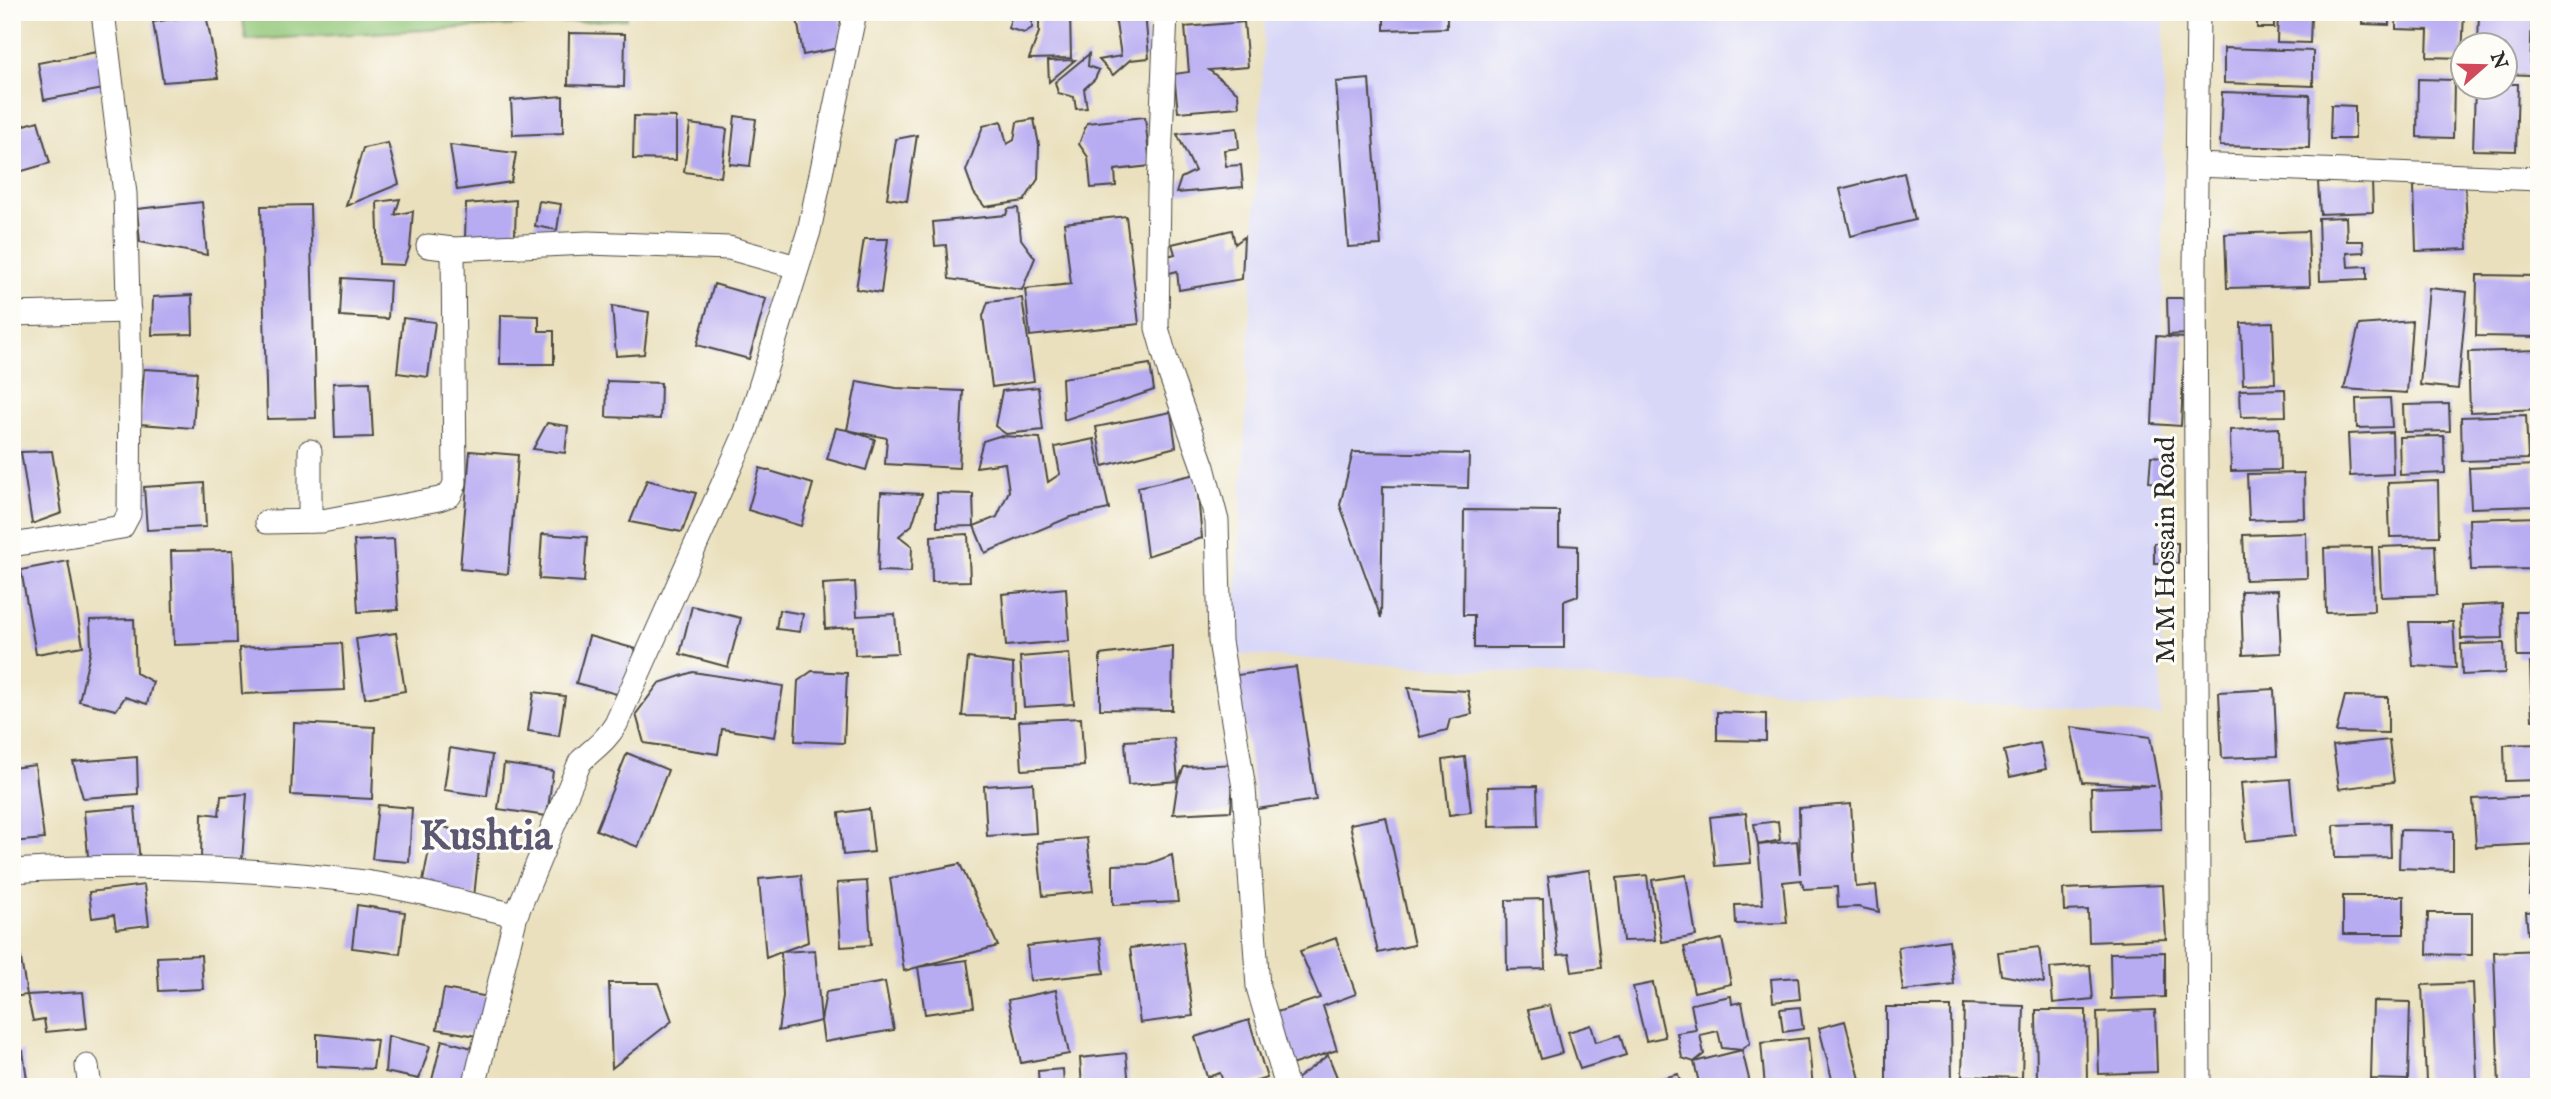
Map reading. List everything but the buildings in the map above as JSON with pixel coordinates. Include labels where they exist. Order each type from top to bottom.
[{"type":"street","points":[[12,545],[122,527],[130,514],[125,194],[103,12]]},
{"type":"street","points":[[474,1087],[516,915],[580,762],[606,740],[616,724],[746,432],[809,231],[855,12]]},
{"type":"street","points":[[1166,12],[1157,328],[1203,467],[1217,521],[1220,641],[1244,788],[1258,987],[1287,1087]]},
{"type":"street","name":"M M Hossain Road","points":[[2198,12],[2196,165],[2199,1087]]},
{"type":"street","points":[[2196,165],[2539,179]]},
{"type":"street","points":[[428,246],[453,249],[588,243],[729,248],[797,267]]},
{"type":"street","points":[[267,522],[310,522],[374,512],[450,495],[455,483],[453,249]]},
{"type":"street","points":[[12,314],[128,311]]},
{"type":"street","points":[[310,451],[310,522]]},
{"type":"street","points":[[12,871],[202,868],[366,883],[516,915]]},
{"type":"shaded area","points":[[1265,12],[2164,12],[2161,716],[1234,654]]},
{"type":"green space","points":[[242,12],[627,12],[626,19],[246,40]]},
{"type":"district","name":"Kushtia","points":[[486,837]]}]
